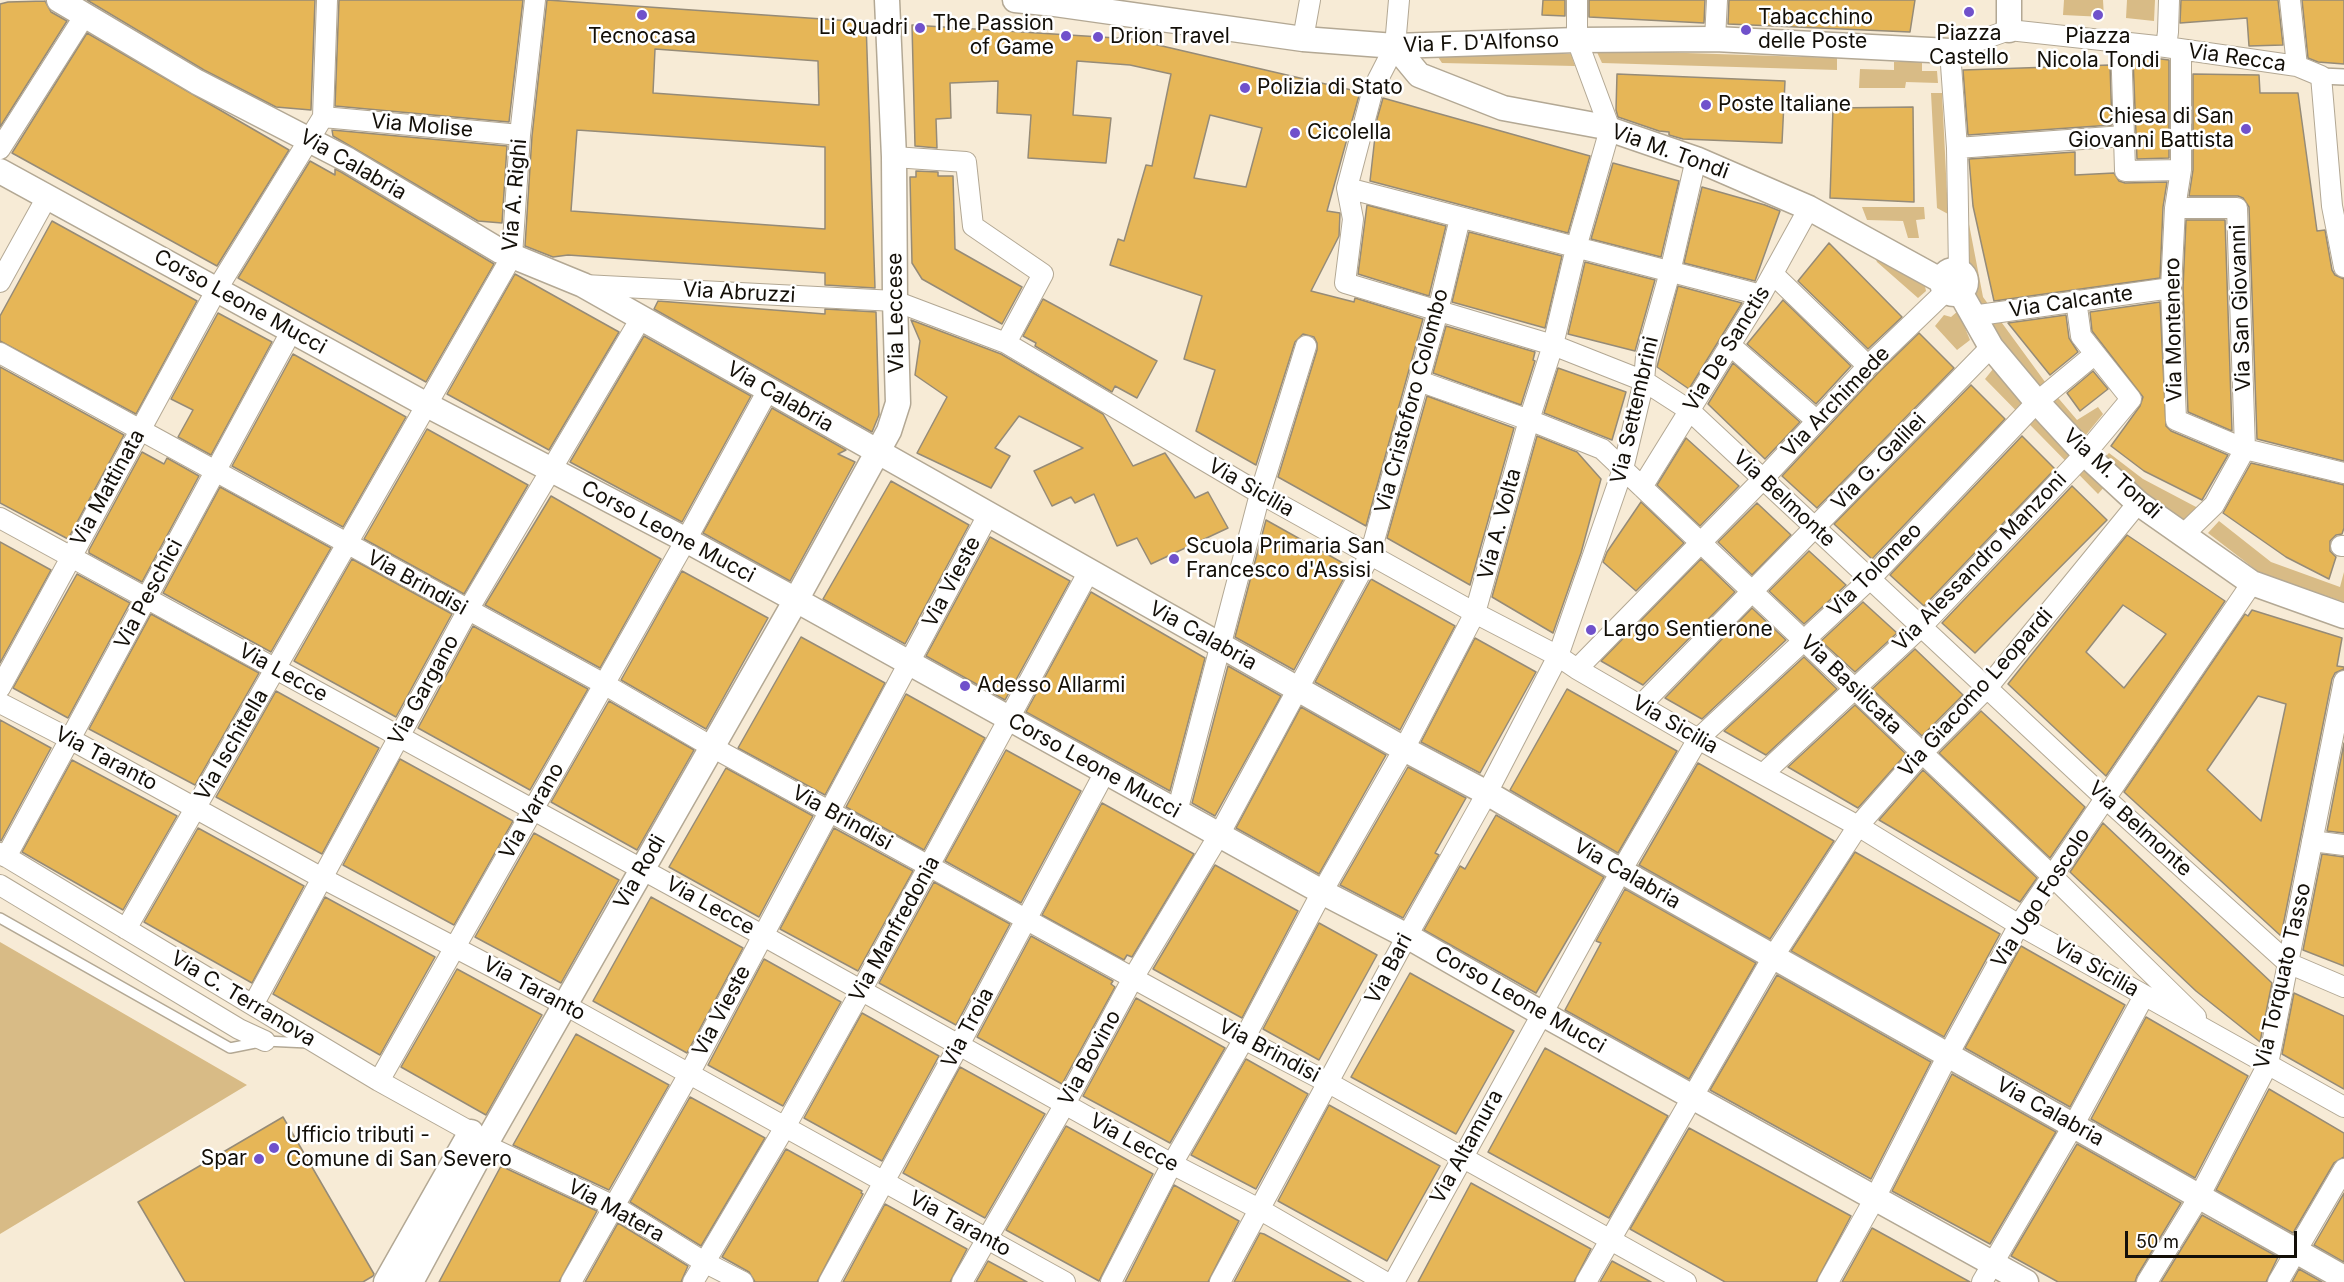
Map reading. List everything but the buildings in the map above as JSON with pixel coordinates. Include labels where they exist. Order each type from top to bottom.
[{"type":"street","name":"Via Calabria","points":[[59,0],[197,82],[311,139],[500,251],[583,285],[2344,1278]]},
{"type":"street","points":[[323,117],[327,0]]},
{"type":"street","name":"Via A. Righi","points":[[427,405],[512,256],[520,135],[535,0]]},
{"type":"street","name":"Via Leccese","points":[[796,600],[890,431],[898,403],[894,157],[887,0]]},
{"type":"street","name":"Via F. D'Alfonso","points":[[1015,0],[1055,2],[1303,39],[1395,45],[1715,39],[1950,51]]},
{"type":"street","points":[[1303,39],[1310,0]]},
{"type":"street","points":[[1395,45],[1399,0]]},
{"type":"street","points":[[1577,0],[1576,40],[1610,129]]},
{"type":"street","points":[[1715,39],[1717,0]]},
{"type":"street","points":[[1952,284],[1957,148],[1950,51],[2009,30],[2009,0]]},
{"type":"street","points":[[2169,0],[2169,32],[2173,49],[2181,170],[2175,208]]},
{"type":"street","points":[[2290,0],[2297,66]]},
{"type":"street","points":[[0,149],[85,15]]},
{"type":"street","name":"Via Recca","points":[[2009,30],[2297,66],[2321,76]]},
{"type":"street","points":[[2121,43],[2124,171],[2181,170]]},
{"type":"street","name":"Via M. Tondi","points":[[1395,45],[1419,75],[1503,108],[1610,129],[1696,159],[1809,208],[1952,284],[1991,347],[2037,402],[2085,454],[2138,504],[2252,583],[2344,616]]},
{"type":"street","name":"Via Belmonte","points":[[1395,45],[1373,89],[1347,188],[1353,219],[1345,283],[1553,345],[1644,381],[1689,410],[2105,798],[2288,963],[2344,987]]},
{"type":"street","points":[[2344,77],[2321,76],[2344,267]]},
{"type":"street","name":"Via Molise","points":[[323,117],[520,135]]},
{"type":"street","name":"Via Mattinata","points":[[0,688],[217,289],[323,117]]},
{"type":"street","name":"Via A. Volta","points":[[1112,1282],[1172,1164],[1244,1039],[1322,892],[1404,749],[1475,613],[1529,420],[1553,345],[1576,248],[1610,129]]},
{"type":"street","points":[[1957,148],[2124,136]]},
{"type":"street","points":[[894,157],[966,162],[973,226],[1043,274],[1006,343]]},
{"type":"street","name":"Via Settembrini","points":[[1558,657],[1623,469],[1644,381],[1646,357],[1670,272],[1696,159]]},
{"type":"street","name":"Corso Leone Mucci","points":[[0,171],[427,405],[686,540],[1322,892],[1407,936],[1541,1014],[1875,1198],[1987,1273],[2026,1282]]},
{"type":"street","points":[[1347,188],[1761,295]]},
{"type":"street","points":[[0,282],[47,196]]},
{"type":"street","name":"Via De Sanctis","points":[[1642,487],[1761,295],[1809,208]]},
{"type":"street","name":"Via Montenero","points":[[2175,208],[2171,288],[2176,420],[2246,449],[2344,473]]},
{"type":"street","name":"Via San Giovanni","points":[[2175,208],[2237,208],[2246,449]]},
{"type":"street","name":"Via Cristoforo Colombo","points":[[1219,835],[1370,555],[1438,311],[1460,218]]},
{"type":"street","points":[[1773,274],[1868,366]]},
{"type":"street","name":"Via Archimede","points":[[1577,669],[1763,479],[1868,366],[1952,284]]},
{"type":"street","name":"Via Abruzzi","points":[[583,285],[895,301]]},
{"type":"street","name":"Via Calcante","points":[[1972,316],[2171,288]]},
{"type":"street","name":"Via Alessandro Manzoni","points":[[1764,773],[1921,627],[2085,454],[2131,399],[2081,336],[2076,300]]},
{"type":"street","name":"Via Sicilia","points":[[895,301],[1006,343],[1260,494],[1558,657],[1698,739],[1858,826],[2019,925],[2344,1107]]},
{"type":"street","name":"Via Gargano","points":[[253,1005],[468,610],[640,318]]},
{"type":"street","name":"Via Peschici","points":[[3,855],[70,739],[292,330]]},
{"type":"street","points":[[1730,345],[1817,421]]},
{"type":"street","points":[[1177,812],[1260,494],[1306,346]]},
{"type":"street","name":"Via G. Galilei","points":[[1641,705],[1991,347]]},
{"type":"street","name":"Via Brindisi","points":[[0,353],[604,684],[712,747],[1026,920],[1329,1083],[1686,1282]]},
{"type":"street","name":"Via Tolomeo","points":[[1541,1014],[1698,739],[1870,579],[2037,402],[2095,354]]},
{"type":"street","name":"Via Basilicata","points":[[1419,381],[1602,449],[2052,876],[2213,1034]]},
{"type":"street","name":"Via Varano","points":[[379,1081],[686,540],[768,390]]},
{"type":"street","name":"Via Ischitella","points":[[126,929],[427,405]]},
{"type":"street","points":[[2183,535],[2214,505],[2246,449]]},
{"type":"street","name":"Via Giacomo Leopardi","points":[[1586,1282],[1773,957],[1858,826],[1922,753],[1987,688],[2138,504]]},
{"type":"street","name":"Via Vieste","points":[[571,1282],[689,1074],[988,515]]},
{"type":"street","name":"Via Lecce","points":[[0,518],[762,935],[1172,1164],[1259,1209],[1385,1282]]},
{"type":"street","name":"Via Manfredonia","points":[[693,1282],[785,1127],[861,991],[1089,572]]},
{"type":"street","name":"Via Ugo Foscolo","points":[[1828,1282],[1875,1198],[1948,1055],[2019,925],[2252,583]]},
{"type":"street","name":"Via Rodi","points":[[478,1138],[565,1005],[796,600]]},
{"type":"street","name":"Via Bari","points":[[1220,1282],[1487,793],[1558,657]]},
{"type":"street","name":"Via Torquato Tasso","points":[[2147,1282],[2199,1197],[2268,1064],[2312,841],[2337,749],[2344,681]]},
{"type":"street","name":"Via Taranto","points":[[0,703],[322,878],[565,1005],[1065,1282]]},
{"type":"street","name":"Via Troia","points":[[829,1282],[1105,771]]},
{"type":"street","name":"Via Bovino","points":[[962,1282],[1065,1104],[1133,978],[1219,835]]},
{"type":"street","points":[[2312,841],[2344,845]]},
{"type":"street","name":"Via C. Terranova","points":[[3,855],[478,1138]]},
{"type":"street","points":[[0,885],[239,1029],[265,1041]]},
{"type":"street","points":[[1987,1273],[2073,1126],[2144,996]]},
{"type":"street","name":"Via Altamura","points":[[1394,1282],[1541,1014]]},
{"type":"street","points":[[386,1282],[478,1138]]},
{"type":"street","points":[[411,1282],[478,1138]]},
{"type":"street","name":"Via Matera","points":[[478,1138],[614,1206],[704,1262],[743,1282]]},
{"type":"street","points":[[2278,1282],[2344,1169]]},
{"type":"lane","points":[[0,918],[230,1048],[265,1041],[316,1043]]},
{"type":"shaded area","points":[[2064,0],[2103,0],[2104,17],[2063,15]]},
{"type":"shaded area","points":[[2127,0],[2155,0],[2154,21],[2126,18]]},
{"type":"shaded area","points":[[1596,50],[1837,58],[1837,70],[1602,63]]},
{"type":"shaded area","points":[[1436,54],[1571,54],[1575,66],[1442,63]]},
{"type":"shaded area","points":[[1894,62],[1922,62],[1922,71],[1937,71],[1938,83],[1906,82],[1905,88],[1859,88],[1860,69],[1894,70]]},
{"type":"shaded area","points":[[1931,93],[1942,93],[1948,214],[1937,208]]},
{"type":"shaded area","points":[[1862,207],[1924,207],[1925,219],[1916,220],[1919,238],[1908,238],[1903,221],[1867,220]]},
{"type":"shaded area","points":[[1968,219],[1983,297],[2048,386],[2077,420],[2098,407],[2103,414],[2085,436],[1999,340],[1974,294],[1977,281],[1969,261]]},
{"type":"shaded area","points":[[1875,257],[1924,281],[1926,291],[1918,298],[1877,262]]},
{"type":"shaded area","points":[[1958,311],[1970,340],[1957,350],[1935,326],[1944,315],[1951,317]]},
{"type":"shaded area","points":[[1993,369],[2105,486],[2098,494],[1985,379]]},
{"type":"shaded area","points":[[2109,453],[2143,479],[2198,508],[2182,522],[2141,493],[2103,459]]},
{"type":"shaded area","points":[[2219,521],[2271,562],[2340,587],[2344,572],[2344,602],[2260,573],[2208,533]]},
{"type":"shaded area","points":[[0,942],[247,1085],[0,1234]]},
{"type":"place","name":"Piazza Castello","points":[[1969,12]]},
{"type":"place","name":"Tecnocasa","points":[[642,15]]},
{"type":"place","name":"Piazza Nicola Tondi","points":[[2098,15]]},
{"type":"place","name":"Li Quadri","points":[[920,28]]},
{"type":"place","name":"Tabacchino delle Poste","points":[[1746,30]]},
{"type":"place","name":"The Passion of Game","points":[[1066,36]]},
{"type":"place","name":"Drion Travel","points":[[1098,37]]},
{"type":"place","name":"Polizia di Stato","points":[[1245,88]]},
{"type":"place","name":"Poste Italiane","points":[[1706,105]]},
{"type":"place","name":"Chiesa di San Giovanni Battista","points":[[2246,129]]},
{"type":"place","name":"Cicolella","points":[[1295,133]]},
{"type":"place","name":"Scuola Primaria San Francesco d'Assisi","points":[[1174,559]]},
{"type":"place","name":"Largo Sentierone","points":[[1591,630]]},
{"type":"place","name":"Adesso Allarmi","points":[[965,686]]},
{"type":"place","name":"Ufficio tributi - Comune di San Severo","points":[[274,1148]]},
{"type":"place","name":"Spar","points":[[259,1159]]}]
